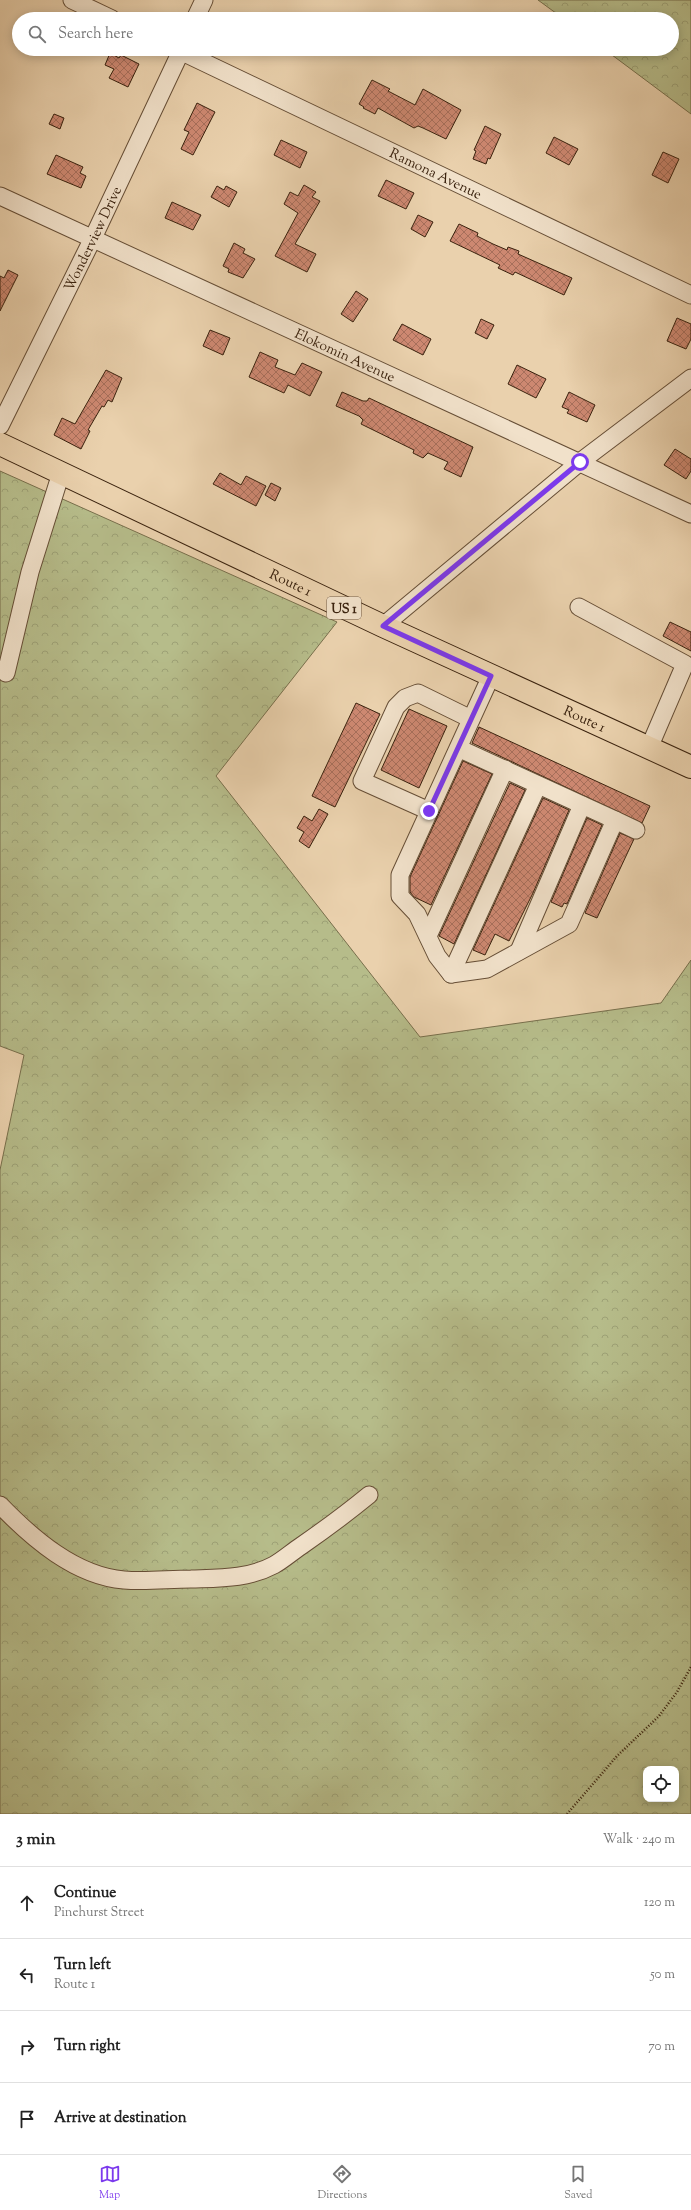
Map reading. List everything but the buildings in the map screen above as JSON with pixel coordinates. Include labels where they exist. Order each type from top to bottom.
[{"type":"main road","name":"Route 1","points":[[0,444],[383,626],[691,768]]},
{"type":"street","points":[[72,0],[97,12]]},
{"type":"street","points":[[199,12],[204,0]]},
{"type":"street","name":"Wonderview Drive","points":[[0,426],[93,238],[177,56]]},
{"type":"street","name":"Ramona Avenue","points":[[193,56],[691,295]]},
{"type":"street","name":"Elokomin Avenue","points":[[0,196],[691,514]]},
{"type":"street","points":[[383,626],[580,462],[691,378]]},
{"type":"street","points":[[6,673],[30,572],[61,473]]},
{"type":"street","points":[[579,607],[685,664],[649,748]]},
{"type":"street","points":[[451,974],[436,956],[417,914],[400,896],[400,875],[491,676]]},
{"type":"street","points":[[429,811],[362,781],[396,707],[405,698],[418,693],[471,719]]},
{"type":"street","points":[[458,748],[636,830]]},
{"type":"street","points":[[428,936],[505,769]]},
{"type":"street","points":[[451,974],[538,785]]},
{"type":"street","points":[[519,951],[582,805]]},
{"type":"street","points":[[451,974],[487,969],[569,924],[615,820]]},
{"type":"street","points":[[0,1505],[18,1524],[57,1554],[84,1568],[103,1575],[124,1580],[229,1578],[251,1574],[274,1565],[369,1495]]},
{"type":"path","points":[[567,1814],[617,1756],[659,1716],[677,1692],[691,1667]]},
{"type":"green space","points":[[538,0],[691,0],[691,114],[613,56],[679,56],[679,12],[554,12]]},
{"type":"green space","points":[[0,471],[337,622],[216,776],[420,1037],[661,1003],[691,960],[691,1814],[0,1814],[0,1170],[24,1055],[0,1046]]},
{"type":"route","points":[[429,811],[491,676],[383,626],[580,462]]}]
